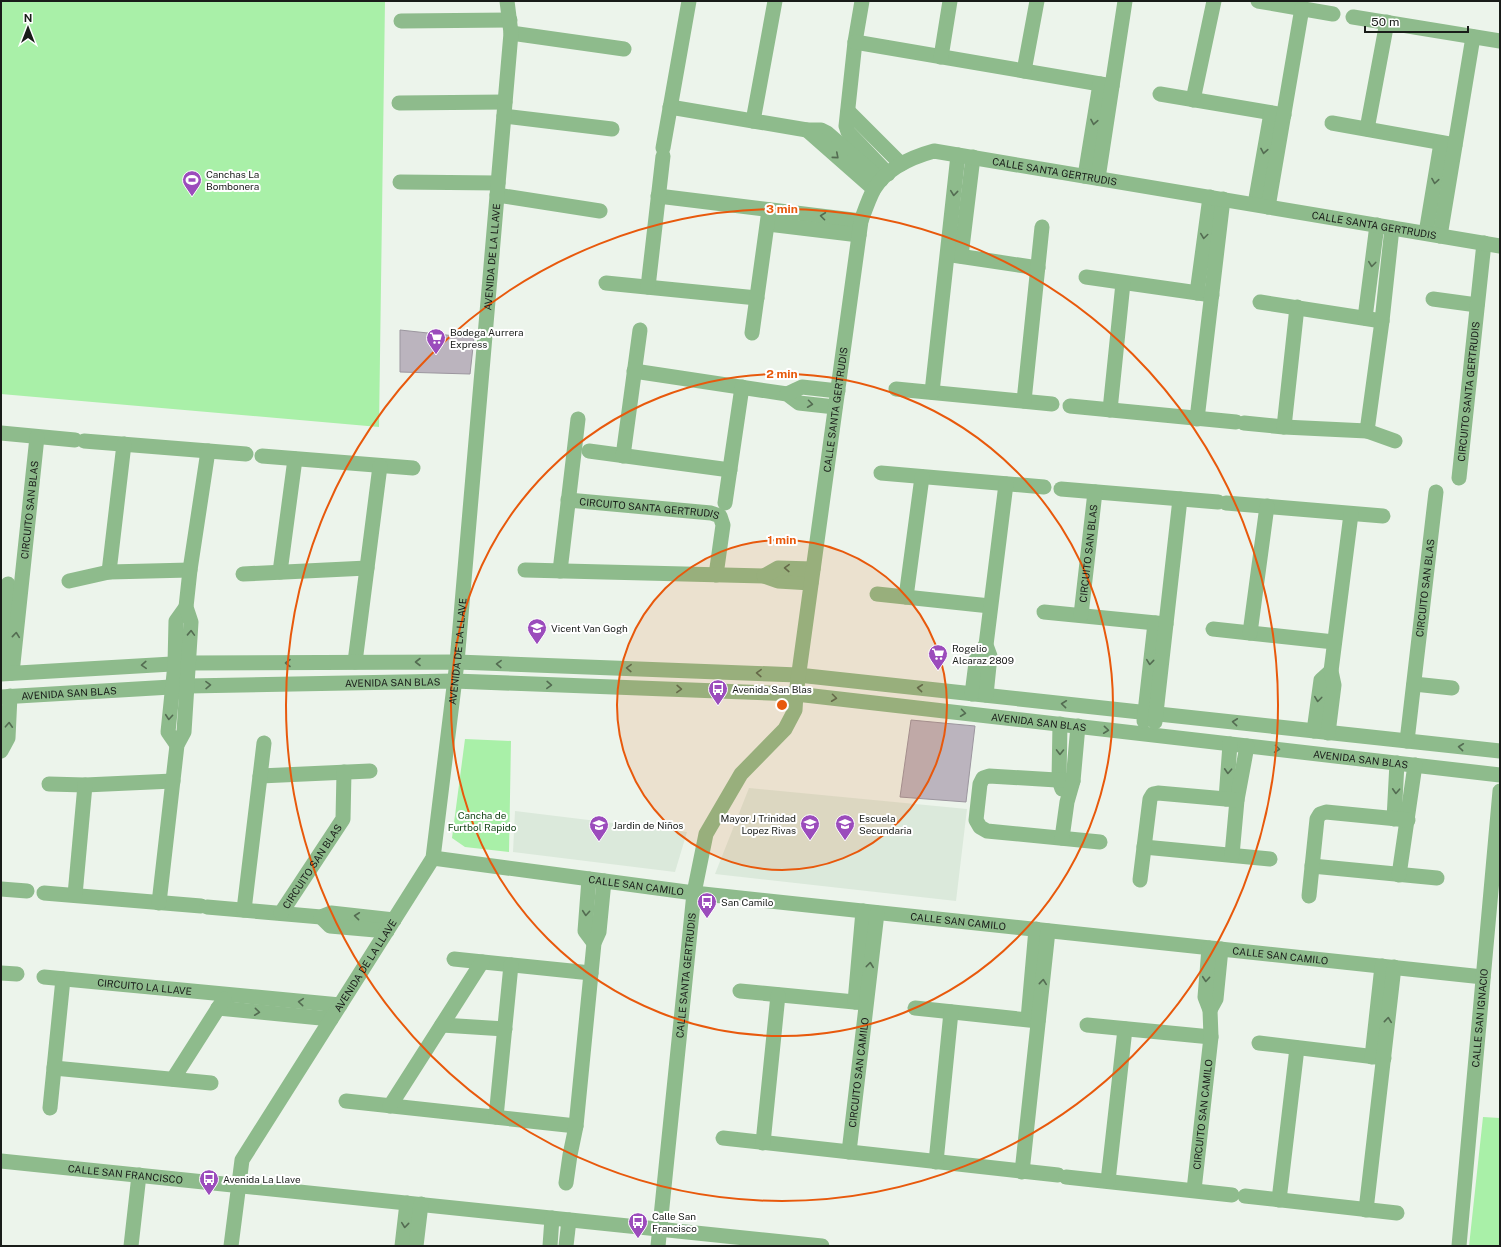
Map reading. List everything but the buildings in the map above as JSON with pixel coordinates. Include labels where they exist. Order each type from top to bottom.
[{"type":"street","name":"AVENIDA DE LA LLAVE","points":[[231,1246],[242,1160],[433,858],[457,662],[498,189],[511,26],[507,1]]},
{"type":"street","points":[[648,287],[663,152],[689,1]]},
{"type":"street","points":[[753,121],[775,1]]},
{"type":"street","points":[[862,1],[855,42],[846,126],[848,132],[881,181]]},
{"type":"street","points":[[941,56],[950,1]]},
{"type":"street","points":[[1024,71],[1037,1]]},
{"type":"street","points":[[1091,177],[1106,85],[1125,1]]},
{"type":"street","points":[[1193,100],[1214,1]]},
{"type":"street","points":[[1258,1],[1333,14]]},
{"type":"street","points":[[1261,206],[1277,114],[1302,8]]},
{"type":"street","points":[[1353,17],[1500,41]]},
{"type":"street","points":[[401,21],[511,26],[624,49]]},
{"type":"street","points":[[1367,130],[1387,22]]},
{"type":"street","points":[[1433,235],[1448,144],[1472,37]]},
{"type":"street","points":[[855,42],[1106,85]]},
{"type":"street","points":[[1160,94],[1277,114]]},
{"type":"street","points":[[399,103],[504,109],[612,130]]},
{"type":"street","points":[[670,107],[807,130],[881,181]]},
{"type":"street","points":[[848,111],[901,164]]},
{"type":"street","points":[[1332,123],[1448,144]]},
{"type":"street","name":"CALLE SANTA GERTRUDIS","points":[[658,1246],[694,893],[706,834],[741,774],[785,729],[795,710],[798,675],[860,228],[881,181],[901,164],[917,156],[934,151],[1500,246]]},
{"type":"street","points":[[954,255],[958,155]]},
{"type":"street","points":[[932,392],[954,255],[973,157]]},
{"type":"street","points":[[400,182],[498,189],[600,211]]},
{"type":"street","points":[[658,196],[768,217],[860,228]]},
{"type":"street","points":[[1197,293],[1216,198]]},
{"type":"street","points":[[1197,419],[1212,295],[1216,198]]},
{"type":"street","points":[[752,334],[768,217]]},
{"type":"street","points":[[1365,318],[1377,225]]},
{"type":"street","points":[[1024,401],[1042,227]]},
{"type":"street","points":[[1366,431],[1382,321],[1392,228]]},
{"type":"street","name":"CIRCUITO SANTA GERTRUDIS","points":[[1459,478],[1484,243]]},
{"type":"street","points":[[954,255],[1038,268]]},
{"type":"street","points":[[1086,277],[1212,295]]},
{"type":"street","points":[[606,283],[757,298]]},
{"type":"street","points":[[1110,410],[1123,283]]},
{"type":"street","points":[[1433,299],[1478,305]]},
{"type":"street","points":[[1260,302],[1382,321]]},
{"type":"street","points":[[1284,428],[1297,307]]},
{"type":"street","points":[[623,456],[640,330]]},
{"type":"street","points":[[634,371],[787,394],[799,402],[835,407]]},
{"type":"street","name":"CIRCUITO SANTA GERTRUDIS","points":[[725,503],[742,387]]},
{"type":"street","points":[[787,394],[802,387],[838,391]]},
{"type":"street","points":[[896,389],[1052,404]]},
{"type":"street","points":[[1070,406],[1284,428],[1366,431],[1395,441]]},
{"type":"street","name":"CIRCUITO SANTA GERTRUDIS","points":[[560,571],[578,419]]},
{"type":"street","points":[[1,433],[246,454]]},
{"type":"street","name":"CIRCUITO SAN BLAS","points":[[1,661],[10,584],[37,437]]},
{"type":"street","points":[[109,572],[124,444]]},
{"type":"street","points":[[177,745],[168,732],[172,687],[182,663],[191,622],[186,607],[190,570],[208,451]]},
{"type":"street","points":[[588,452],[730,470]]},
{"type":"street","points":[[262,456],[413,468]]},
{"type":"street","points":[[280,572],[295,459]]},
{"type":"street","points":[[355,662],[380,466]]},
{"type":"street","points":[[881,473],[1044,487]]},
{"type":"street","points":[[906,597],[922,477]]},
{"type":"street","points":[[979,695],[990,656],[986,645],[1006,484]]},
{"type":"street","name":"CIRCUITO SAN BLAS","points":[[1061,488],[1383,516]]},
{"type":"street","name":"CIRCUITO SAN BLAS","points":[[1081,615],[1095,492]]},
{"type":"street","name":"CIRCUITO SAN BLAS","points":[[1407,741],[1436,492]]},
{"type":"street","points":[[1148,734],[1160,624],[1180,499]]},
{"type":"street","name":"CIRCUITO SANTA GERTRUDIS","points":[[568,500],[711,513],[720,516],[723,525],[716,574]]},
{"type":"street","points":[[1250,633],[1267,506]]},
{"type":"street","points":[[1321,732],[1334,684],[1331,671],[1351,514]]},
{"type":"street","points":[[243,574],[367,568]]},
{"type":"street","points":[[524,570],[764,576],[778,568],[812,576]]},
{"type":"street","points":[[69,581],[109,572],[190,570]]},
{"type":"street","name":"CIRCUITO SAN BLAS","points":[[7,674],[10,584]]},
{"type":"street","points":[[877,594],[990,606]]},
{"type":"street","name":"CIRCUITO SAN BLAS","points":[[1044,612],[1160,624]]},
{"type":"street","points":[[1213,629],[1334,642]]},
{"type":"street","name":"AVENIDA SAN BLAS","points":[[7,674],[182,663],[457,662],[798,675],[1500,751]]},
{"type":"street","points":[[159,902],[177,745],[184,732],[188,686],[182,663]]},
{"type":"street","name":"AVENIDA SAN BLAS","points":[[6,697],[188,686],[454,681],[796,694],[1500,775]]},
{"type":"street","points":[[1414,684],[1452,688]]},
{"type":"street","points":[[1,751],[8,738],[6,697]]},
{"type":"street","points":[[1060,724],[1067,802],[1062,838]]},
{"type":"street","points":[[1066,780],[1078,726]]},
{"type":"street","points":[[244,910],[264,743]]},
{"type":"street","points":[[1230,744],[1232,855]]},
{"type":"street","points":[[1232,799],[1247,746]]},
{"type":"street","points":[[1397,763],[1401,819],[1399,875]]},
{"type":"street","points":[[1401,819],[1415,765]]},
{"type":"street","points":[[260,776],[370,771]]},
{"type":"street","name":"CIRCUITO SAN BLAS","points":[[281,913],[342,819],[344,772]]},
{"type":"street","points":[[1066,780],[989,776],[983,778],[980,784],[976,820],[980,828],[987,831],[1100,842]]},
{"type":"street","points":[[49,784],[85,785],[173,781]]},
{"type":"street","points":[[75,895],[85,785]]},
{"type":"street","name":"CALLE SAN IGNACIO","points":[[1459,1246],[1500,790]]},
{"type":"street","points":[[1140,880],[1150,799],[1153,794],[1158,793],[1232,799]]},
{"type":"street","points":[[1310,896],[1317,820],[1320,814],[1326,812],[1401,819]]},
{"type":"street","points":[[1144,847],[1270,859]]},
{"type":"street","name":"CALLE SAN CAMILO","points":[[433,858],[694,893],[1483,977]]},
{"type":"street","points":[[1312,866],[1437,878]]},
{"type":"street","points":[[566,1183],[576,1126],[594,943],[585,931],[597,880]]},
{"type":"street","points":[[1,889],[27,891]]},
{"type":"street","name":"CIRCUITO SAN BLAS","points":[[44,893],[321,917],[331,913],[391,926]]},
{"type":"street","name":"CIRCUITO SAN CAMILO","points":[[848,1152],[860,1003],[870,912]]},
{"type":"street","points":[[1022,1172],[1033,1020],[1042,930]]},
{"type":"street","name":"CIRCUITO SAN CAMILO","points":[[1194,1190],[1211,1037],[1210,1010],[1205,997],[1215,948]]},
{"type":"street","points":[[454,958],[591,973]]},
{"type":"street","points":[[390,1106],[482,962]]},
{"type":"street","points":[[496,1117],[511,965]]},
{"type":"street","points":[[1366,1210],[1378,1058],[1388,967]]},
{"type":"street","points":[[1,973],[17,974]]},
{"type":"street","name":"CIRCUITO LA LLAVE","points":[[44,977],[340,1005]]},
{"type":"street","points":[[50,1108],[63,979]]},
{"type":"street","points":[[740,991],[860,1003]]},
{"type":"street","points":[[173,1079],[227,995]]},
{"type":"street","points":[[763,1143],[778,995]]},
{"type":"street","points":[[218,1008],[331,1019]]},
{"type":"street","points":[[915,1008],[1033,1020]]},
{"type":"street","points":[[936,1162],[951,1012]]},
{"type":"street","points":[[442,1025],[504,1029]]},
{"type":"street","points":[[1087,1025],[1211,1037]]},
{"type":"street","points":[[1108,1181],[1125,1029]]},
{"type":"street","points":[[1259,1043],[1378,1058]]},
{"type":"street","points":[[1279,1200],[1296,1048]]},
{"type":"street","points":[[54,1068],[211,1083]]},
{"type":"street","points":[[346,1102],[576,1126]]},
{"type":"street","points":[[723,1138],[1397,1213]]},
{"type":"street","name":"CALLE SAN FRANCISCO","points":[[1,1161],[822,1246]]},
{"type":"street","points":[[131,1246],[139,1175]]},
{"type":"street","points":[[402,1246],[414,1204]]},
{"type":"street","points":[[414,1204],[416,1246]]},
{"type":"street","points":[[550,1246],[552,1218]]},
{"type":"street","points":[[566,1246],[569,1220]]},
{"type":"shaded area","name":"Escuela Secundaria","points":[[749,788],[967,809],[956,901],[715,874]]},
{"type":"shaded area","name":"Jardin de Niños","points":[[515,811],[687,832],[675,872],[513,852]]},
{"type":"green space","name":"Canchas La Bombonera","points":[[1,1],[385,1],[379,427],[1,394]]},
{"type":"green space","name":"Cancha de Furtbol Rapido","points":[[465,739],[511,741],[509,852],[465,847],[452,838]]},
{"type":"green space","points":[[1483,1117],[1500,1118],[1500,1246],[1469,1246]]},
{"type":"place","name":"Canchas La Bombonera","points":[[192,197]]},
{"type":"place","name":"Bodega Aurrera Express","points":[[436,355]]},
{"type":"place","name":"Vicent Van Gogh","points":[[537,645]]},
{"type":"place","name":"Rogelio Alcaraz 2809","points":[[938,671]]},
{"type":"place","name":"Avenida San Blas","points":[[718,706]]},
{"type":"place","name":"Mayor J Trinidad Lopez Rivas","points":[[810,841]]},
{"type":"place","name":"Escuela Secundaria","points":[[845,841]]},
{"type":"place","name":"Jardin de Niños","points":[[599,842]]},
{"type":"place","name":"San Camilo","points":[[707,919]]},
{"type":"place","name":"Avenida La Llave","points":[[209,1196]]},
{"type":"place","name":"Calle San Francisco","points":[[638,1239]]}]
